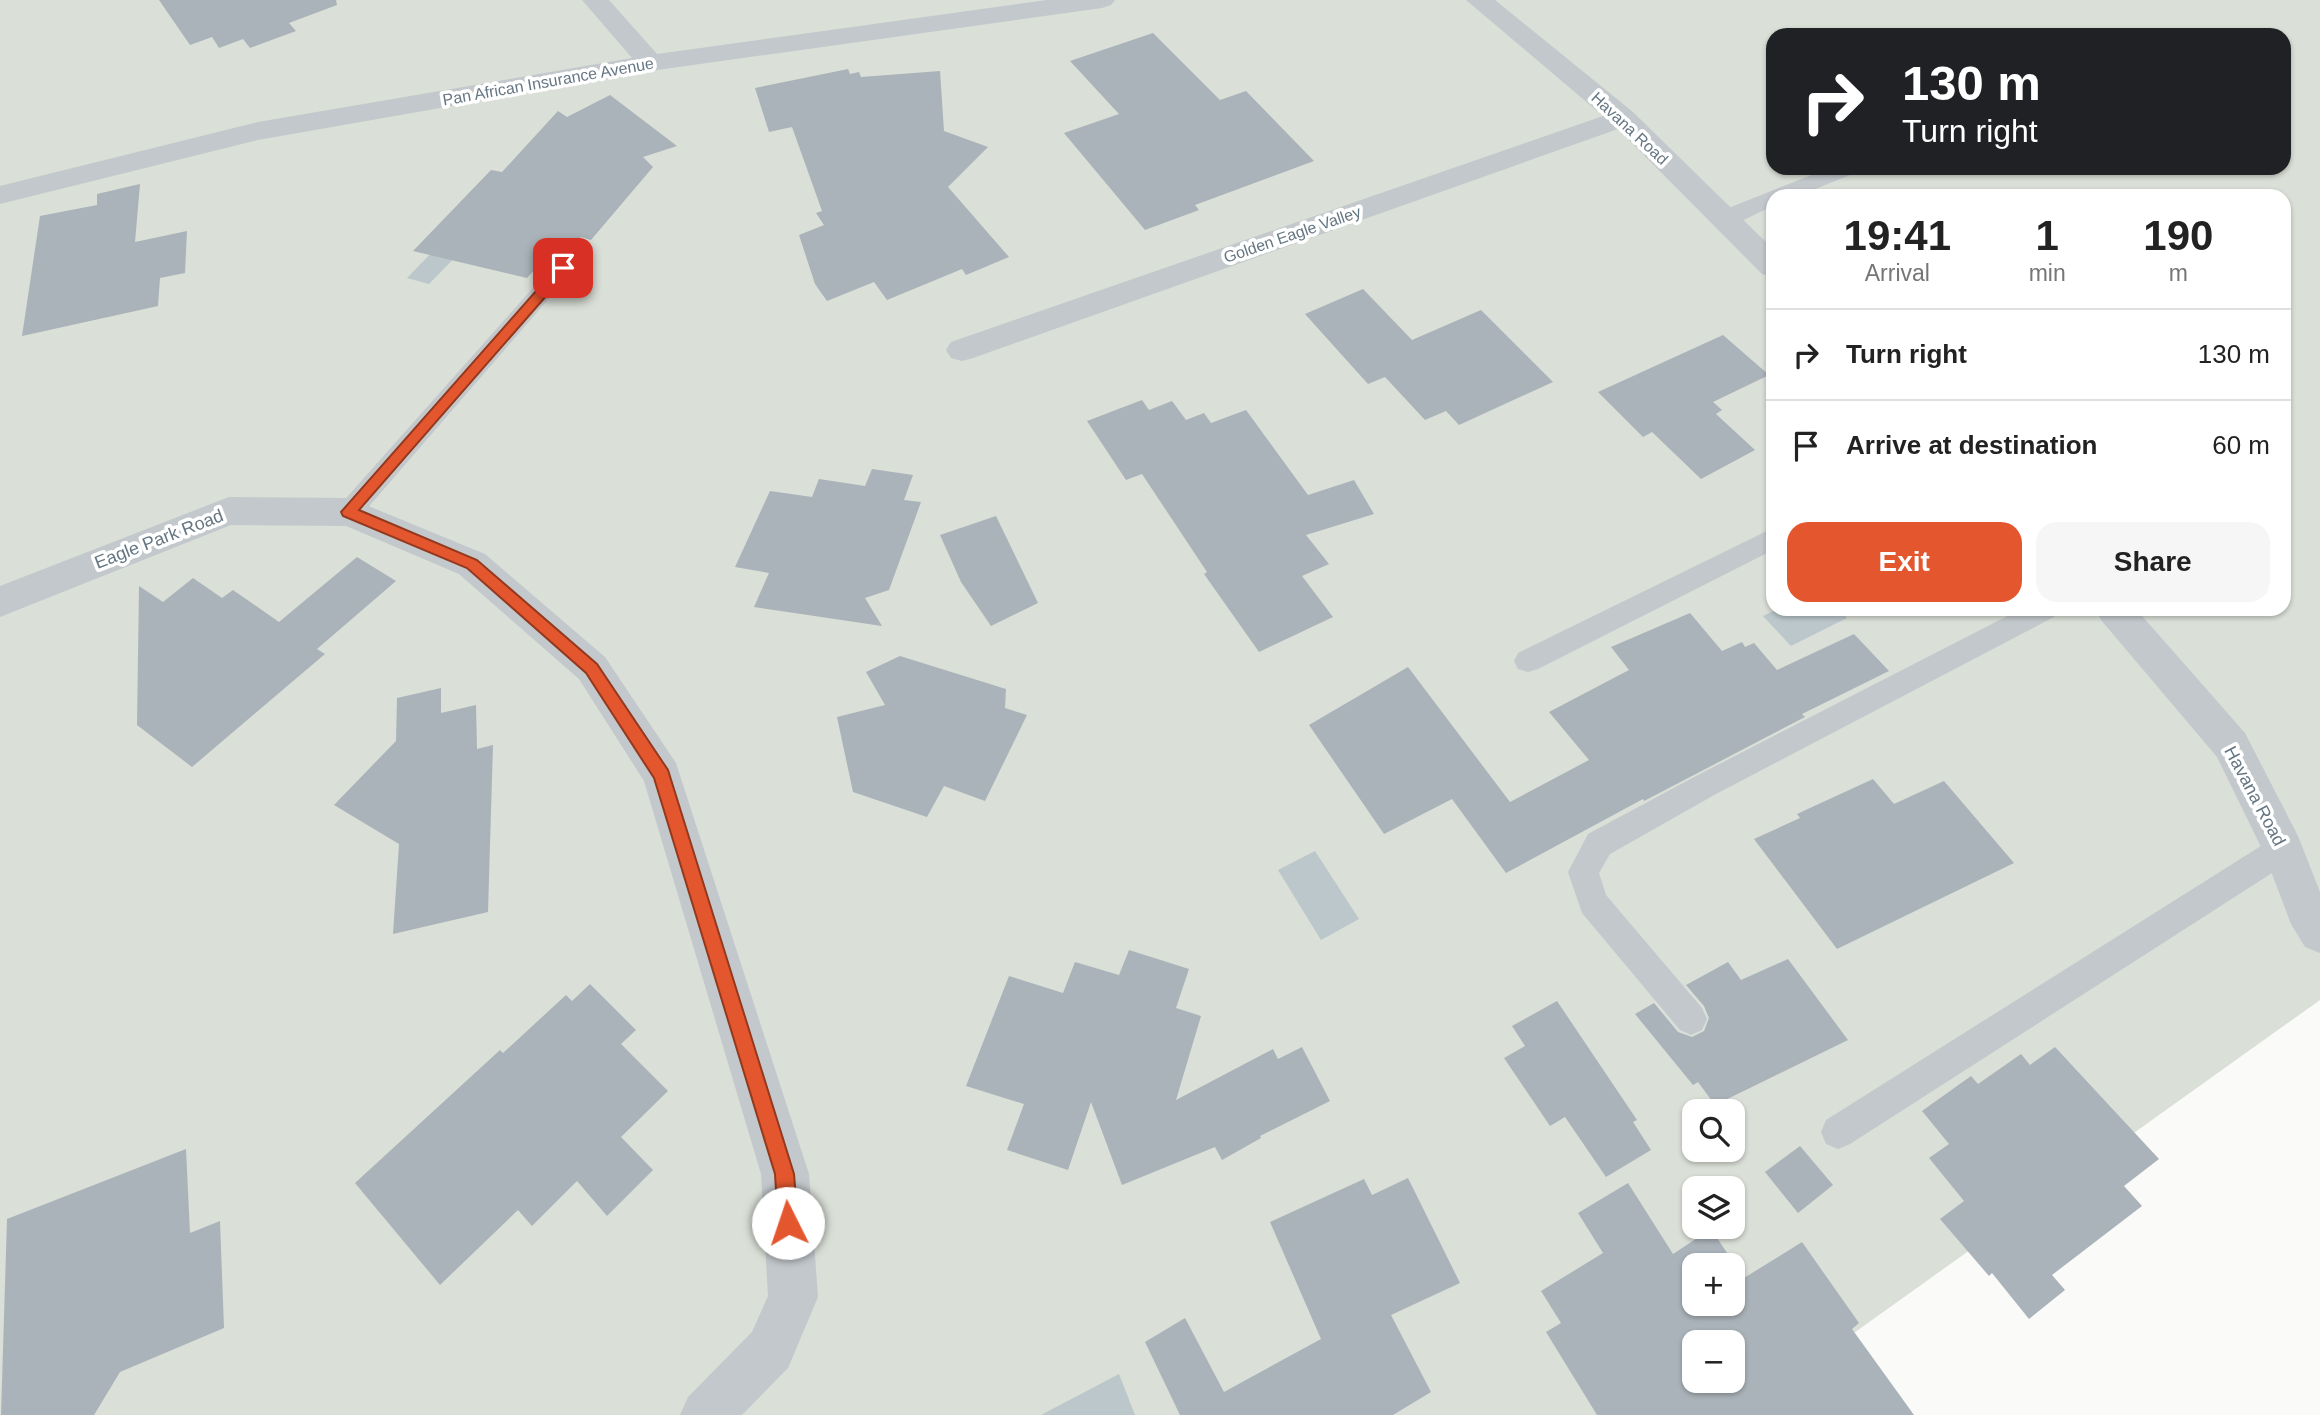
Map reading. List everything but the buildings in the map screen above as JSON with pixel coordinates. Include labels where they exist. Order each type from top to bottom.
[{"type":"street","points":[[595,0],[650,63]]},
{"type":"street","name":"Pan African Insurance Avenue","points":[[0,195],[258,131],[650,63],[1102,0]]},
{"type":"street","name":"Havana Road","points":[[1479,0],[1623,118],[1766,260]]},
{"type":"street","name":"Golden Eagle Valley","points":[[962,350],[1623,118]]},
{"type":"street","name":"Eagle Park Road","points":[[0,602],[229,511],[349,512],[472,564],[592,668],[662,775],[785,1174],[793,1297],[769,1350],[706,1415]]},
{"type":"street","name":"Havana Road","points":[[2120,616],[2231,745],[2283,849],[2306,910],[2320,933]]},
{"type":"lane","points":[[1796,189],[1832,175]]},
{"type":"lane","points":[[1724,218],[1766,201]]},
{"type":"lane","points":[[349,512],[563,268]]},
{"type":"lane","points":[[1528,661],[1766,542]]},
{"type":"lane","points":[[1690,1018],[1593,903],[1583,872],[1599,844],[1706,785],[2032,616]]},
{"type":"lane","points":[[1838,1132],[2283,849]]},
{"type":"shaded area","points":[[0,0],[2320,0],[2320,1000],[1739,1415],[0,1415]]},
{"type":"shaded area","points":[[443,241],[465,247],[429,284],[407,278]]},
{"type":"shaded area","points":[[1763,616],[1845,616],[1847,618],[1791,646]]},
{"type":"shaded area","points":[[1315,851],[1359,919],[1321,940],[1278,870]]},
{"type":"shaded area","points":[[1119,1374],[1135,1415],[1041,1415]]},
{"type":"route","points":[[563,268],[349,512],[472,564],[592,668],[662,775],[785,1174],[788,1223]]}]
